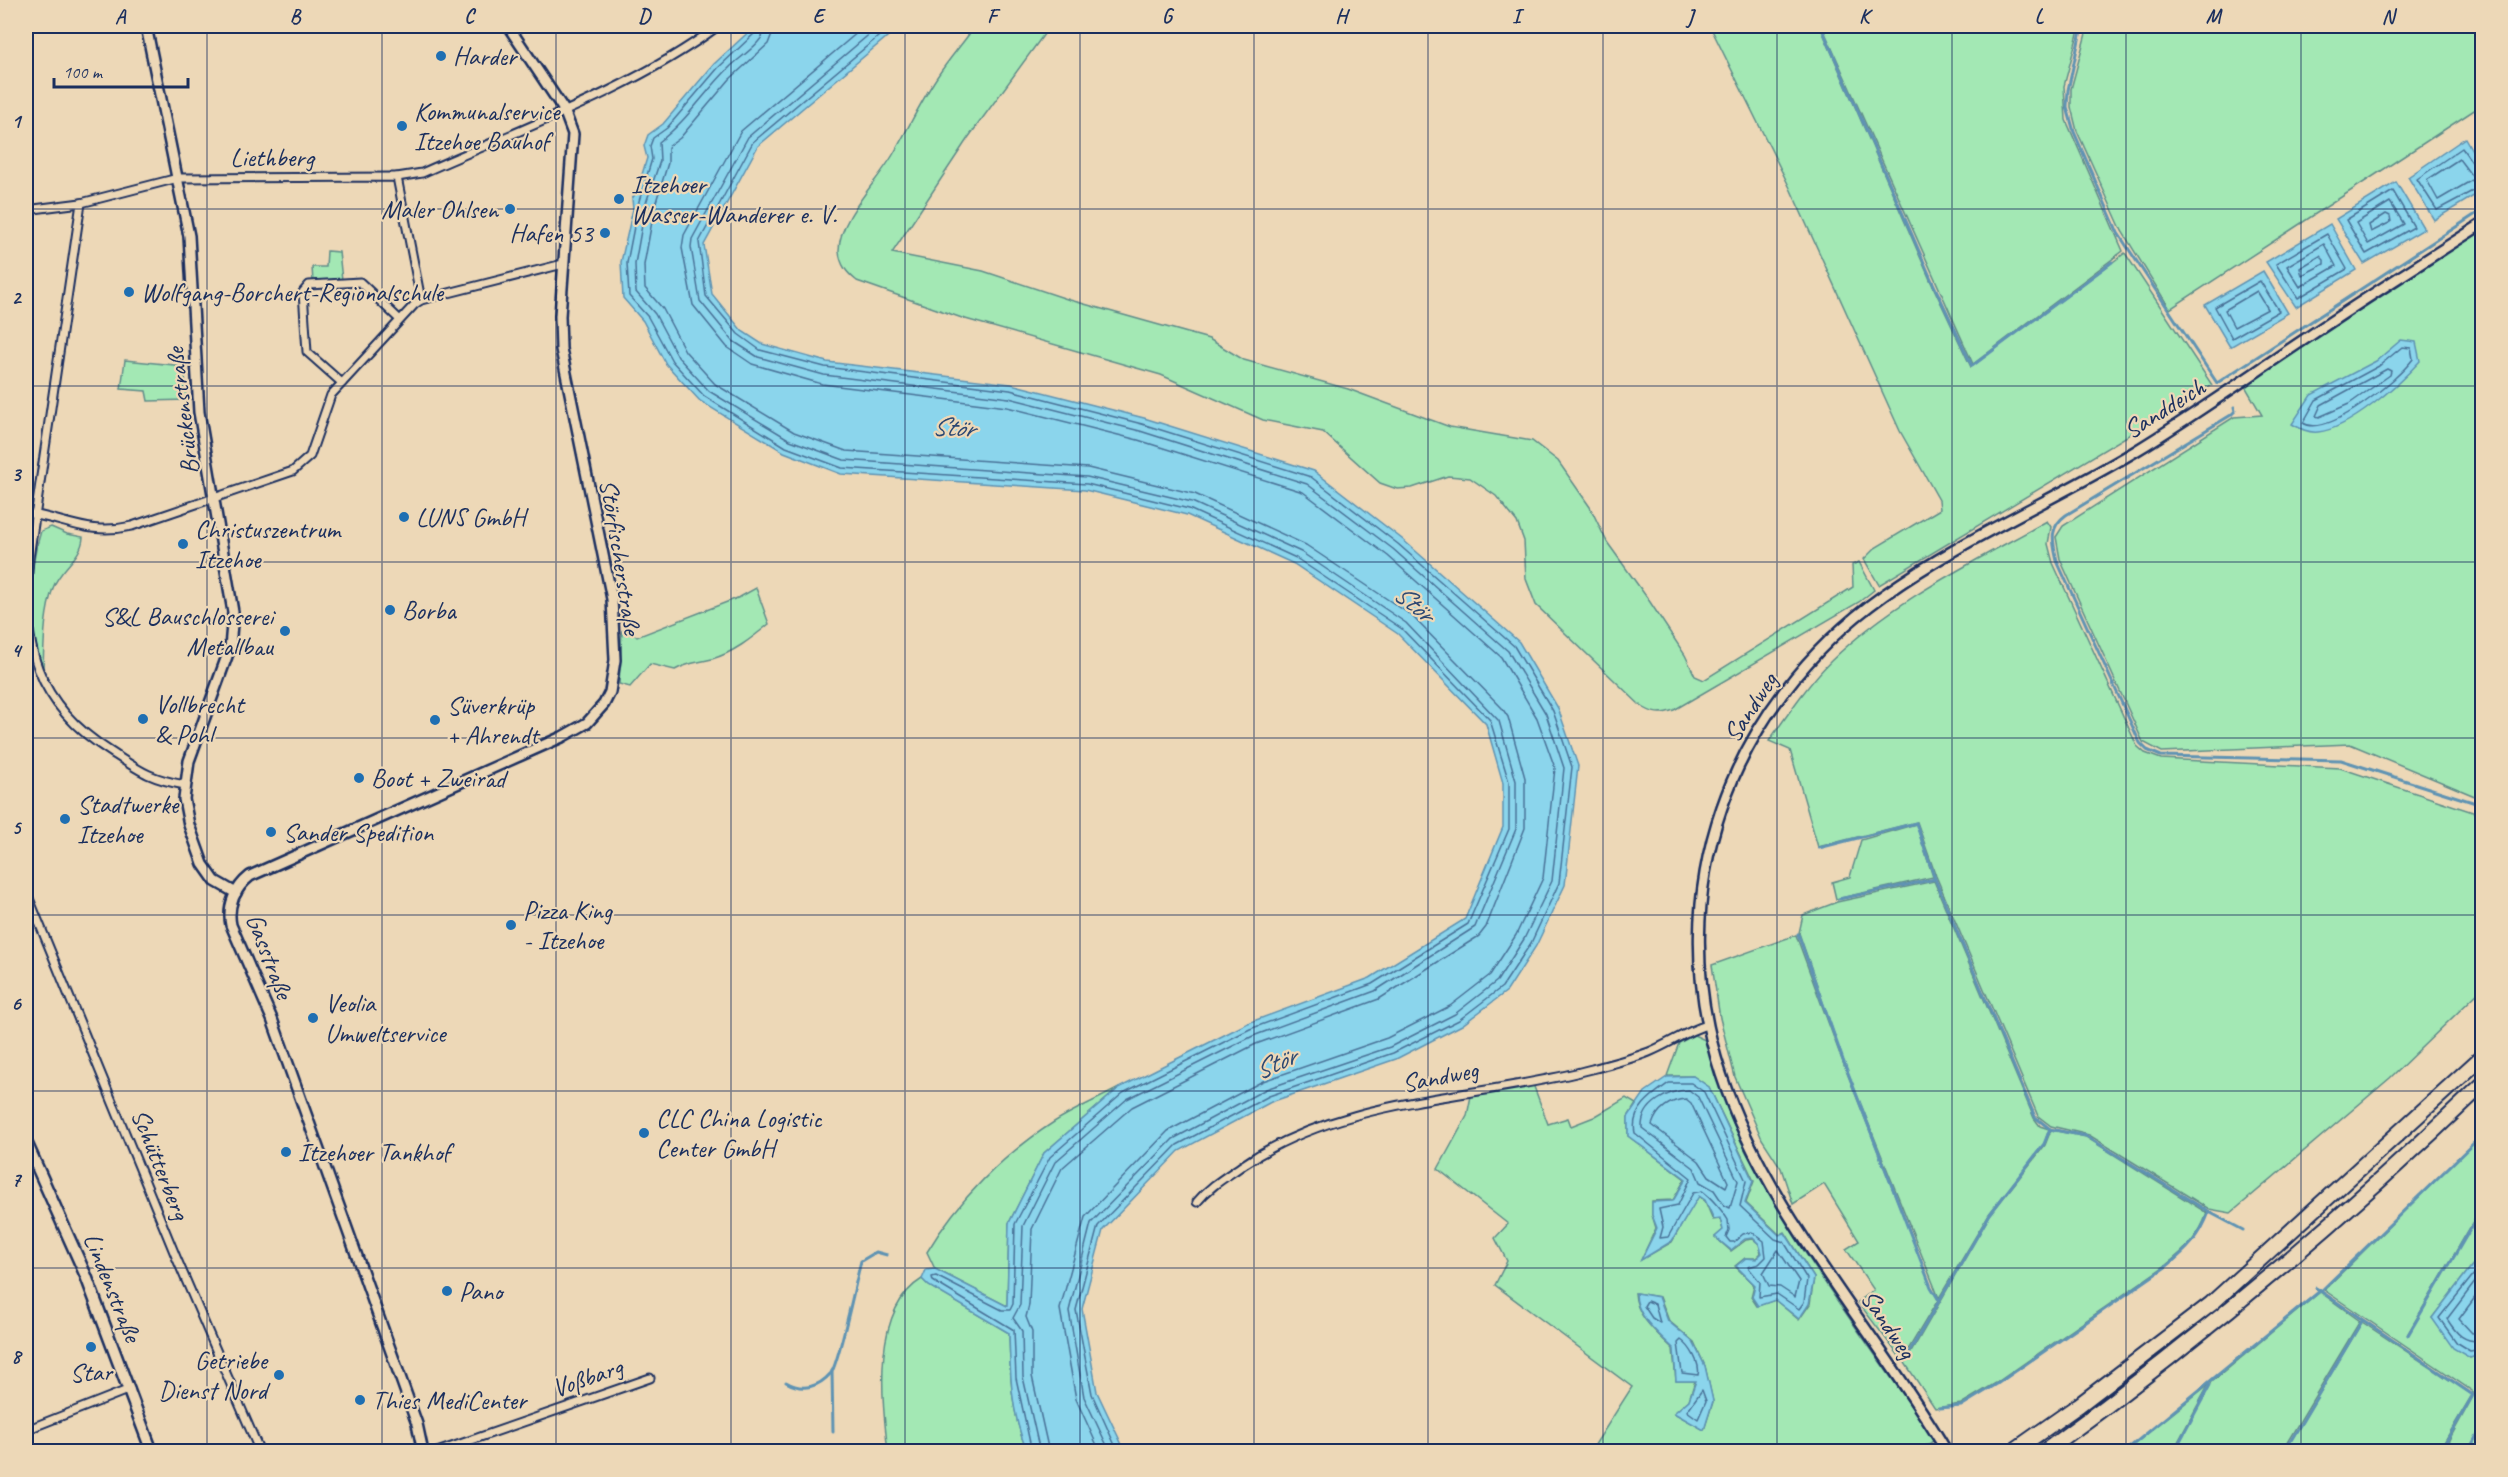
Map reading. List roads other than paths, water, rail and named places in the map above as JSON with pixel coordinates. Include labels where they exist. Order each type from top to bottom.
[{"type":"highway","points":[[2012,1452],[2079,1405],[2211,1304],[2482,1057]]},
{"type":"highway","points":[[2044,1452],[2176,1352],[2323,1231],[2402,1162],[2482,1085]]},
{"type":"main road","name":"Lindenstraße","points":[[26,1142],[86,1276],[152,1452]]},
{"type":"street","name":"Brückenstraße","points":[[146,26],[189,236],[199,412],[232,594],[233,631],[228,656],[189,760],[185,785]]},
{"type":"street","name":"Störfischerstraße","points":[[236,893],[247,879],[268,866],[575,730],[593,718],[610,692],[615,660],[612,599],[561,349],[560,316],[573,134],[564,110],[508,26]]},
{"type":"street","name":"Liethberg","points":[[26,210],[81,203],[178,178],[397,177],[422,173],[564,110],[639,73],[718,26]]},
{"type":"street","points":[[397,177],[421,300]]},
{"type":"street","points":[[81,203],[27,579],[28,628],[34,656],[52,697],[67,718],[87,737],[149,777],[185,785]]},
{"type":"street","name":"Sanddeich","points":[[1860,613],[1925,567],[2129,455],[2186,420],[2314,333],[2482,224]]},
{"type":"street","points":[[26,513],[81,529],[110,530],[287,474],[306,462],[310,456],[326,404],[342,383],[399,319],[421,300],[564,264]]},
{"type":"street","points":[[342,383],[307,352],[303,292],[305,288],[309,285],[360,282],[399,319]]},
{"type":"street","name":"Sandweg","points":[[1860,613],[1825,643],[1798,672],[1773,705],[1753,737],[1722,803],[1708,855],[1699,917],[1700,976],[1707,1025],[1734,1109],[1759,1163],[1793,1220],[1914,1398],[1947,1452]]},
{"type":"street","name":"Gasstraße","points":[[185,785],[189,825],[203,864],[215,881],[236,893],[229,909],[231,925],[272,1019],[417,1424],[423,1452]]},
{"type":"street","name":"Schütterberg","points":[[26,891],[176,1257],[260,1452]]},
{"type":"street","name":"Sandweg","points":[[1197,1202],[1207,1190],[1248,1162],[1282,1142],[1326,1125],[1387,1108],[1590,1070],[1650,1052],[1707,1025]]},
{"type":"street","name":"Voßbarg","points":[[437,1452],[650,1378]]},
{"type":"street","points":[[26,1430],[130,1389]]},
{"type":"water","name":"Stör","points":[[755,26],[900,26],[758,146],[704,245],[712,294],[742,331],[762,344],[827,362],[1011,384],[1144,418],[1314,471],[1402,539],[1519,642],[1558,708],[1578,766],[1565,885],[1536,946],[1507,991],[1462,1025],[1396,1059],[1271,1102],[1179,1151],[1103,1230],[1082,1309],[1097,1392],[1125,1451],[1027,1451],[1015,1408],[1009,1333],[929,1286],[922,1279],[926,1270],[935,1269],[1007,1306],[1009,1223],[1044,1153],[1119,1088],[1248,1023],[1370,978],[1465,919],[1503,827],[1503,783],[1486,724],[1398,634],[1294,564],[1187,515],[1085,490],[841,474],[784,452],[700,401],[666,364],[643,321],[623,298],[621,262],[633,209],[632,199],[637,191],[647,158],[644,146],[648,135],[663,124],[714,64]]},
{"type":"water","points":[[2465,138],[2482,168],[2482,191],[2434,220],[2408,177]]},
{"type":"water","points":[[2396,182],[2424,229],[2364,264],[2336,219]]},
{"type":"water","points":[[2330,224],[2356,270],[2296,307],[2266,262]]},
{"type":"water","points":[[2263,271],[2288,313],[2230,347],[2205,305]]},
{"type":"water","points":[[2401,340],[2416,342],[2420,361],[2373,404],[2331,429],[2311,432],[2292,424],[2311,395],[2376,361]]},
{"type":"water","points":[[1693,1076],[1709,1087],[1753,1181],[1745,1203],[1779,1235],[1785,1233],[1814,1278],[1809,1304],[1799,1319],[1775,1300],[1758,1306],[1752,1297],[1755,1285],[1736,1266],[1746,1258],[1756,1259],[1762,1253],[1759,1244],[1753,1238],[1745,1239],[1731,1250],[1715,1237],[1723,1230],[1720,1218],[1714,1219],[1705,1200],[1699,1196],[1672,1241],[1641,1260],[1657,1228],[1652,1215],[1652,1202],[1673,1201],[1686,1179],[1628,1136],[1628,1117],[1645,1092],[1667,1077]]},
{"type":"water","points":[[2482,1256],[2482,1354],[2470,1358],[2453,1348],[2432,1318],[2474,1263]]},
{"type":"water","points":[[1636,1293],[1659,1297],[1668,1321],[1693,1342],[1705,1366],[1713,1401],[1704,1430],[1674,1413],[1689,1400],[1696,1381],[1676,1381],[1674,1349],[1644,1317],[1637,1302]]},
{"type":"waterway","points":[[1821,26],[1932,281],[1972,366],[2112,262]]},
{"type":"waterway","points":[[2082,26],[2068,90],[2067,107],[2074,132],[2118,233],[2217,383],[2482,210]]},
{"type":"waterway","points":[[2234,407],[2235,411],[2231,415],[2066,515],[2054,530],[2053,542],[2057,561],[2140,743],[2147,750],[2161,756],[2341,760],[2482,805]]},
{"type":"waterway","points":[[1819,848],[1916,823],[1935,879]]},
{"type":"waterway","points":[[1839,899],[1935,879],[2035,1117],[2050,1129],[2086,1136],[2209,1212],[2243,1230]]},
{"type":"waterway","points":[[1798,934],[1843,1060],[1931,1287],[1939,1300]]},
{"type":"waterway","points":[[1904,1361],[1990,1214],[2044,1144],[2050,1129]]},
{"type":"waterway","points":[[2321,1291],[2482,1135]]},
{"type":"waterway","points":[[2408,1335],[2482,1209]]},
{"type":"waterway","points":[[1939,1408],[1961,1406],[1997,1384],[2167,1266],[2192,1242],[2209,1212]]},
{"type":"waterway","points":[[786,1382],[799,1387],[816,1385],[831,1373],[843,1338],[861,1261],[876,1252],[887,1255]]},
{"type":"waterway","points":[[2316,1288],[2473,1395],[2440,1452]]},
{"type":"waterway","points":[[2124,1452],[2320,1291]]},
{"type":"waterway","points":[[2284,1452],[2362,1321]]},
{"type":"waterway","points":[[832,1371],[833,1432]]},
{"type":"waterway","points":[[2174,1452],[2210,1385]]},
{"type":"waterway","points":[[2468,1452],[2482,1426]]},
{"type":"place","name":"Harder","points":[[441,56]]},
{"type":"place","name":"Kommunalservice Itzehoe Bauhof","points":[[402,126]]},
{"type":"place","name":"Itzehoer Wasser-Wanderer e. V.","points":[[619,199]]},
{"type":"place","name":"Maler Ohlsen","points":[[510,209]]},
{"type":"place","name":"Hafen 53","points":[[605,233]]},
{"type":"place","name":"Wolfgang-Borchert-Regionalschule","points":[[129,292]]},
{"type":"place","name":"LUNS GmbH","points":[[404,517]]},
{"type":"place","name":"Christuszentrum Itzehoe","points":[[183,544]]},
{"type":"place","name":"Borba","points":[[390,610]]},
{"type":"place","name":"S&L Bauschlosserei Metallbau","points":[[285,631]]},
{"type":"place","name":"Vollbrecht & Pohl","points":[[143,719]]},
{"type":"place","name":"Süverkrüp + Ahrendt","points":[[435,720]]},
{"type":"place","name":"Boot + Zweirad","points":[[359,778]]},
{"type":"place","name":"Stadtwerke Itzehoe","points":[[65,819]]},
{"type":"place","name":"Sander Spedition","points":[[271,832]]},
{"type":"place","name":"Pizza King - Itzehoe","points":[[511,925]]},
{"type":"place","name":"Veolia Umweltservice","points":[[313,1018]]},
{"type":"place","name":"CLC China Logistic Center GmbH","points":[[644,1133]]},
{"type":"place","name":"Itzehoer Tankhof","points":[[286,1152]]},
{"type":"place","name":"Pano","points":[[447,1291]]},
{"type":"place","name":"Star","points":[[91,1347]]},
{"type":"place","name":"Getriebe Dienst Nord","points":[[279,1375]]},
{"type":"place","name":"Thies MediCenter","points":[[360,1400]]}]
